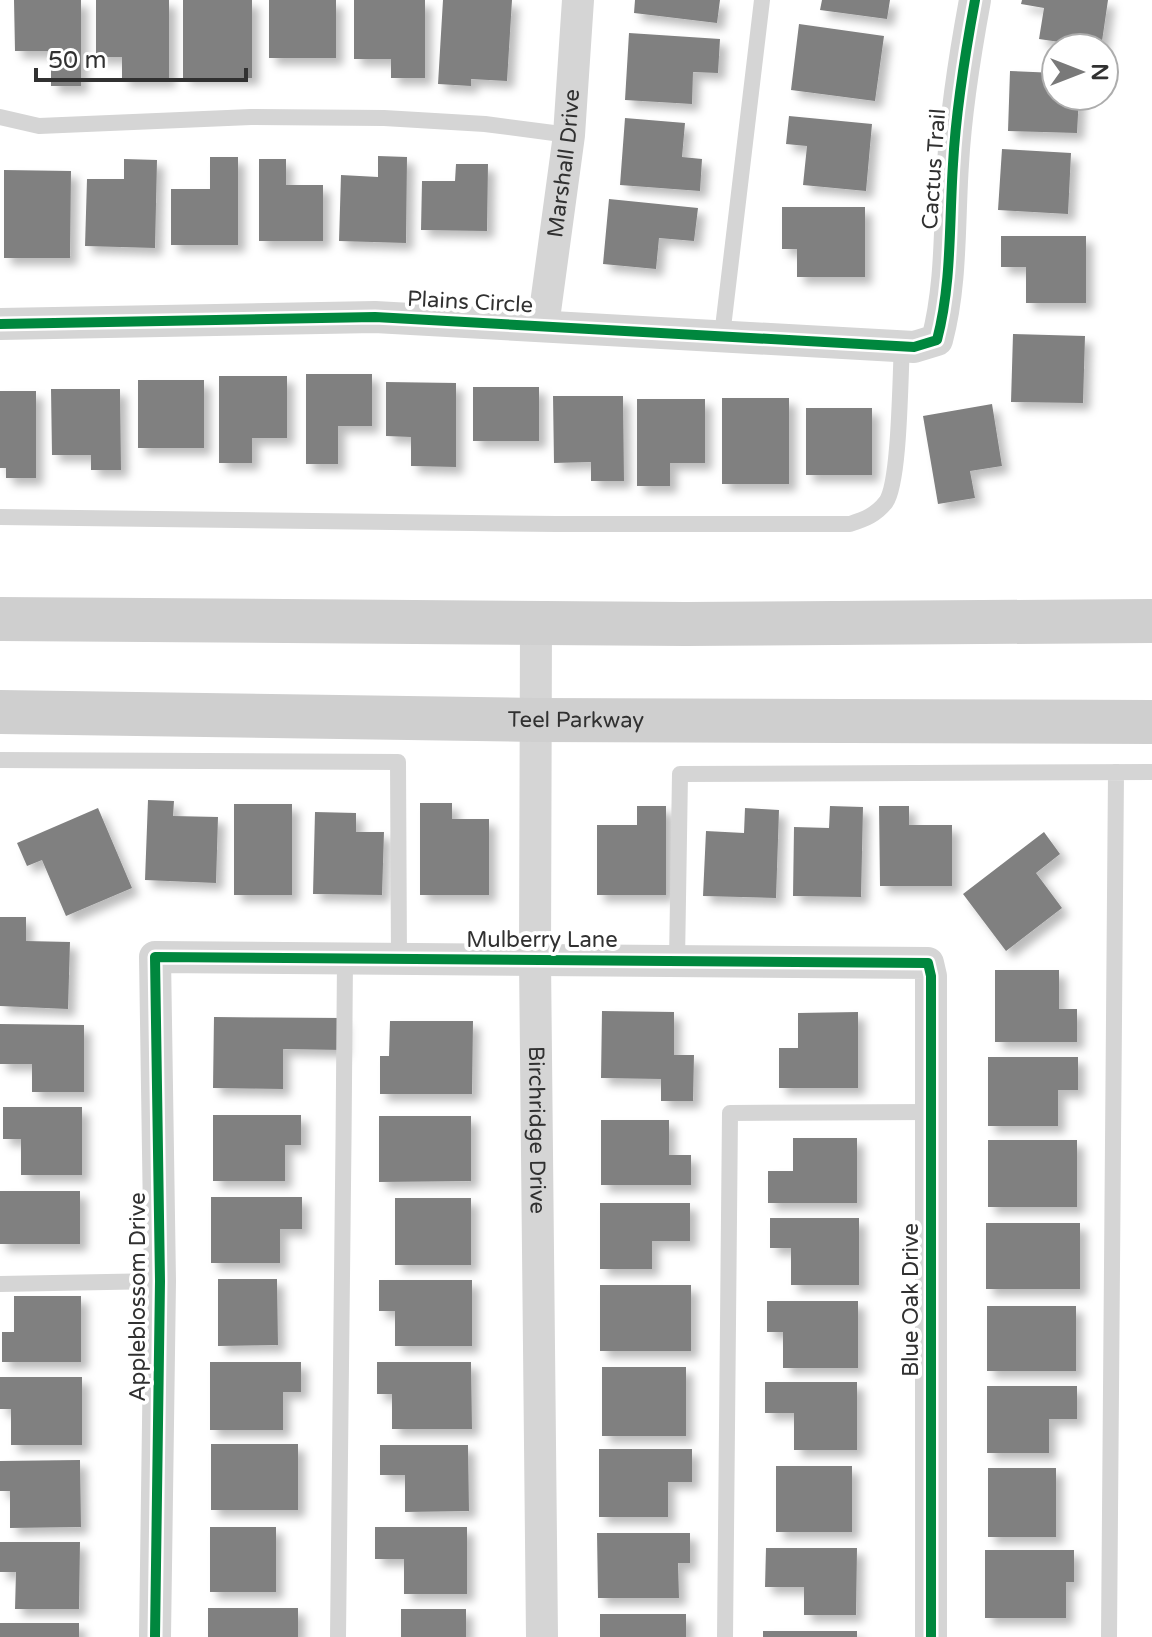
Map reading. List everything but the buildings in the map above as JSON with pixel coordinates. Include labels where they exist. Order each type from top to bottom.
[{"type":"main road","points":[[0,619],[1152,621]]},
{"type":"main road","name":"Teel Parkway","points":[[0,712],[536,720],[1152,722]]},
{"type":"street","name":"Marshall Drive","points":[[543,326],[569,135],[578,0]]},
{"type":"street","name":"Cactus Trail","points":[[937,340],[946,306],[953,160],[964,60],[975,0]]},
{"type":"street","name":"Plains Circle","points":[[0,324],[375,317],[914,347],[937,340]]},
{"type":"street","name":"Birchridge Drive","points":[[536,622],[535,960],[542,1637]]},
{"type":"street","name":"Mulberry Lane","points":[[155,957],[928,963]]},
{"type":"street","name":"Appleblossom Drive","points":[[155,957],[160,1281],[155,1637]]},
{"type":"street","name":"Blue Oak Drive","points":[[928,963],[931,976],[931,1637]]},
{"type":"lane","points":[[722,336],[762,0]]},
{"type":"lane","points":[[0,117],[39,126],[251,117],[384,118],[485,124],[569,135]]},
{"type":"lane","points":[[0,517],[557,524],[850,524],[873,516],[888,499],[894,473],[902,346]]},
{"type":"lane","points":[[0,760],[398,762],[399,959]]},
{"type":"lane","points":[[1109,1637],[1116,772]]},
{"type":"lane","points":[[677,961],[680,774],[1152,772]]},
{"type":"lane","points":[[338,1637],[343,1391],[345,959]]},
{"type":"lane","points":[[725,1637],[730,1113],[931,1112]]},
{"type":"lane","points":[[0,1284],[160,1281]]},
{"type":"cycle path","points":[[0,324],[375,317],[914,347],[937,340],[948,275],[956,123],[975,0]]},
{"type":"cycle path","points":[[155,1637],[160,1281],[155,957],[928,963],[931,976],[931,1637]]}]
